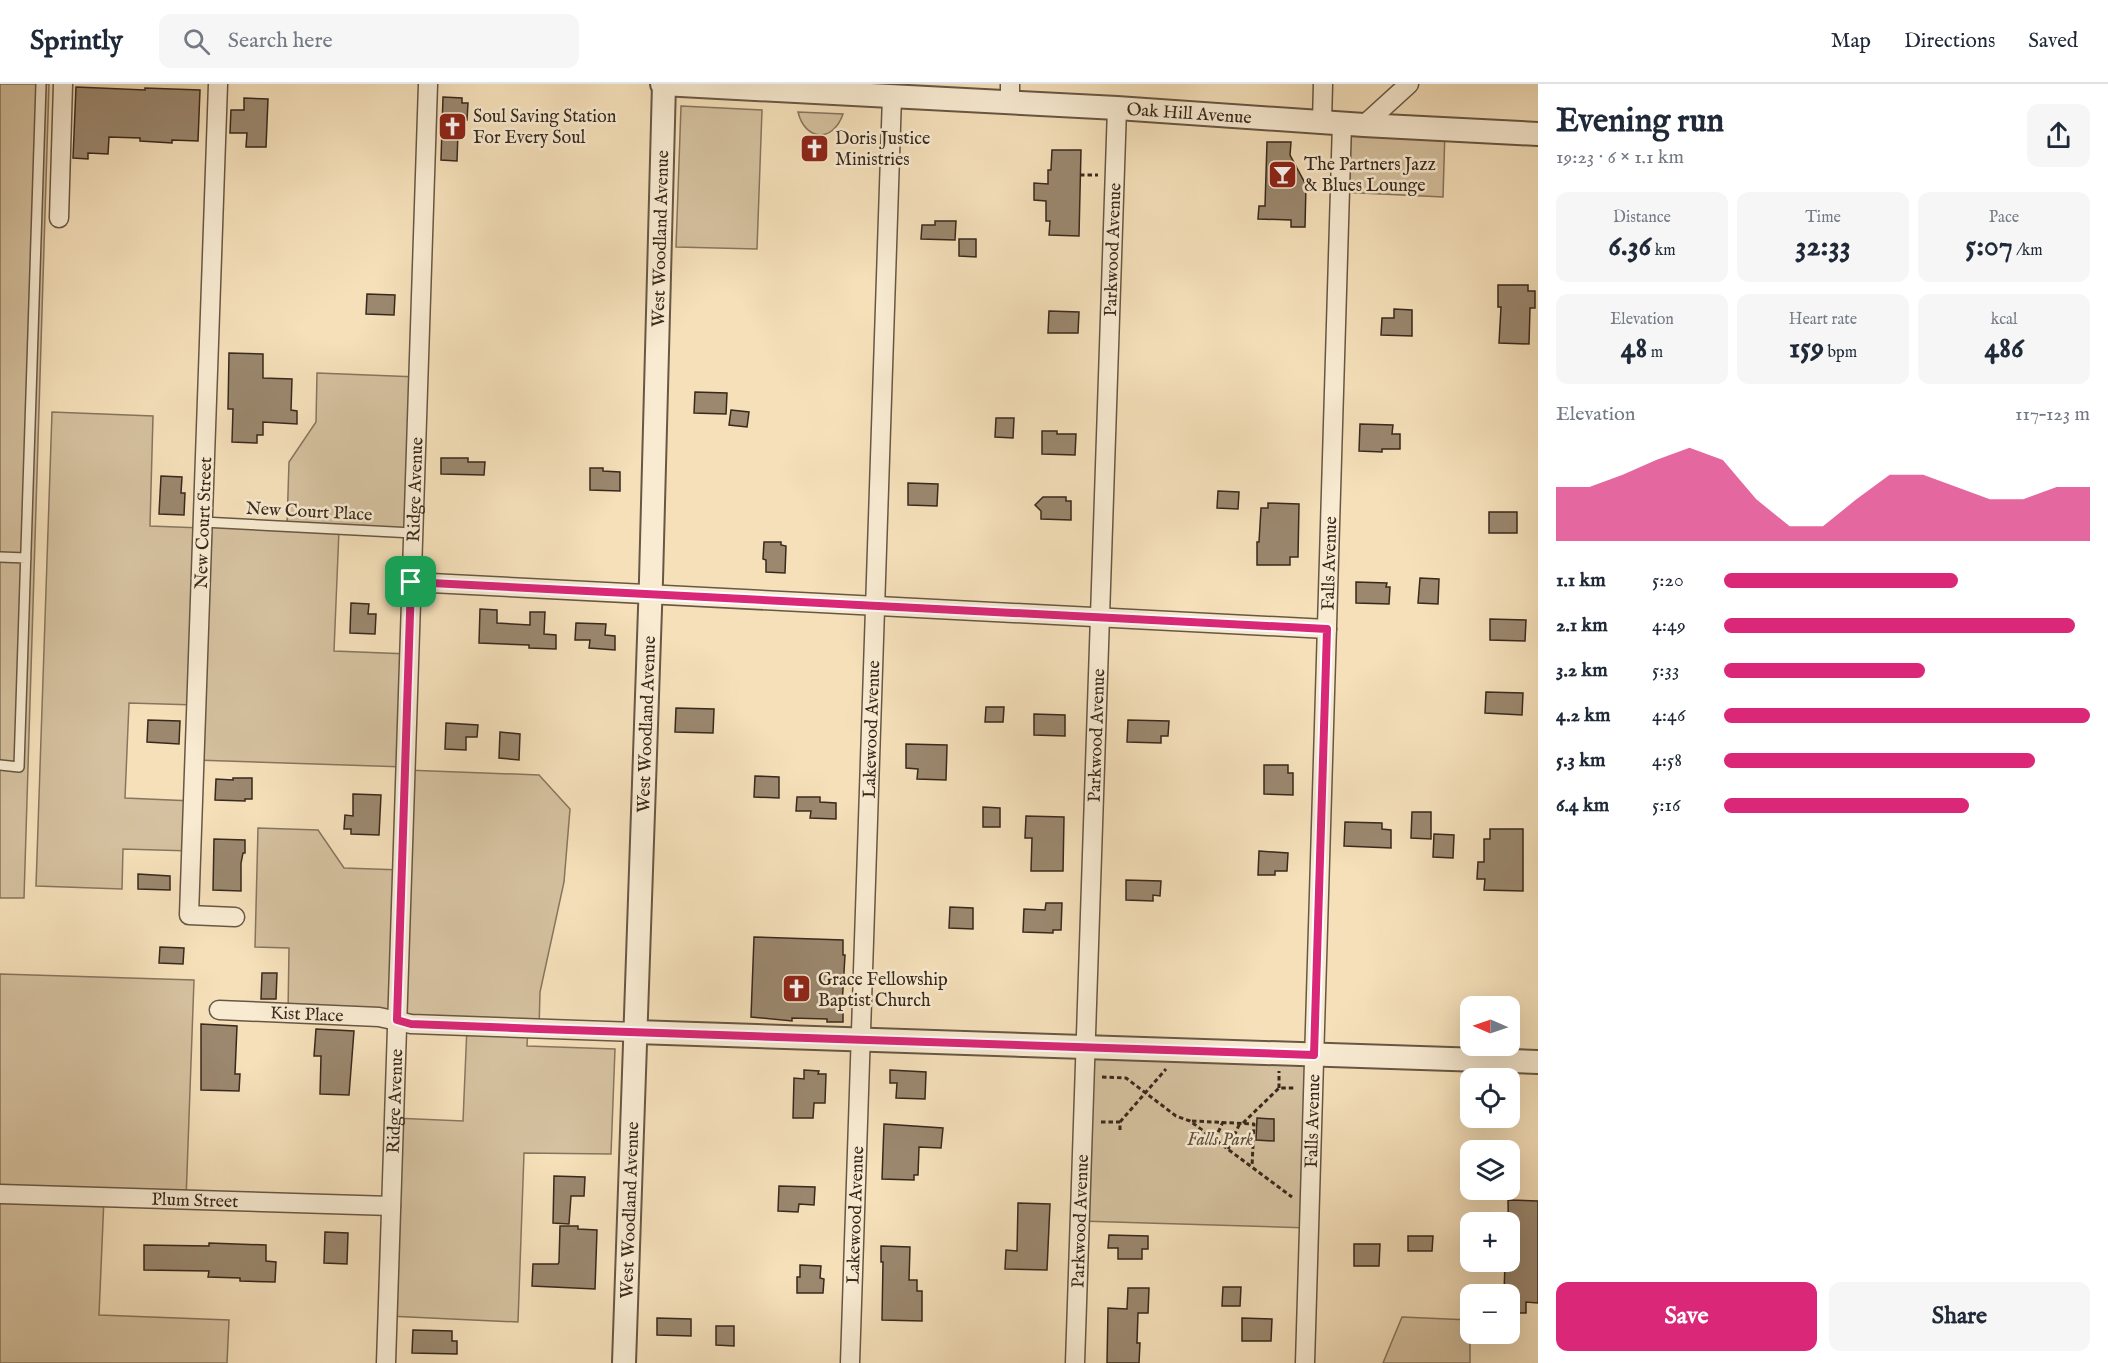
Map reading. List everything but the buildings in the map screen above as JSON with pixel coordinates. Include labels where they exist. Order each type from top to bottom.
[{"type":"street","points":[[58,218],[63,84]]},
{"type":"street","name":"New Court Street","points":[[218,84],[189,915],[236,917]]},
{"type":"street","name":"Ridge Avenue","points":[[386,1363],[428,84]]},
{"type":"street","name":"Oak Hill Avenue","points":[[663,84],[823,88],[892,96],[1010,93],[1117,108],[1538,134]]},
{"type":"street","name":"West Woodland Avenue","points":[[624,1363],[650,594],[663,84]]},
{"type":"street","name":"Falls Avenue","points":[[1305,1363],[1343,123],[1323,84]]},
{"type":"street","points":[[1343,123],[1409,84]]},
{"type":"street","name":"Lakewood Avenue","points":[[850,1363],[892,96]]},
{"type":"street","name":"Parkwood Avenue","points":[[1075,1363],[1117,108]]},
{"type":"street","points":[[411,582],[1327,629]]},
{"type":"street","name":"Kist Place","points":[[219,1010],[379,1017],[411,1024],[636,1032]]},
{"type":"street","points":[[636,1032],[1538,1062]]},
{"type":"street","name":"Plum Street","points":[[0,1194],[391,1206]]},
{"type":"lane","points":[[0,765],[20,768],[41,84]]},
{"type":"lane","name":"New Court Place","points":[[203,522],[413,533]]},
{"type":"lane","points":[[0,558],[26,558]]},
{"type":"path","points":[[1080,175],[1098,175]]},
{"type":"path","points":[[1120,1131],[1120,1122],[1167,1068]]},
{"type":"path","points":[[1279,1088],[1280,1071]]},
{"type":"path","points":[[1101,1077],[1126,1078],[1176,1116],[1190,1121],[1292,1197]]},
{"type":"path","points":[[1228,1149],[1241,1123],[1279,1088],[1295,1088]]},
{"type":"path","points":[[1190,1121],[1254,1124],[1252,1167]]},
{"type":"path","points":[[1100,1122],[1120,1122]]},
{"type":"path","points":[[1215,1139],[1223,1122]]},
{"type":"green space","points":[[0,84],[49,84],[24,898],[0,898]]},
{"type":"green space","points":[[681,106],[762,110],[757,249],[676,247]]},
{"type":"green space","points":[[798,112],[843,114],[833,130],[819,135],[807,129]]},
{"type":"green space","points":[[1342,123],[1445,130],[1443,197],[1340,192]]},
{"type":"green space","points":[[317,373],[418,377],[413,533],[339,530],[334,651],[409,654],[405,767],[195,760],[196,705],[129,703],[125,798],[193,801],[191,851],[123,849],[122,889],[36,886],[52,412],[153,416],[150,526],[202,528],[203,522],[287,526],[289,462],[316,422]]},
{"type":"green space","points":[[405,770],[539,775],[570,809],[564,882],[540,992],[539,1029],[528,1029],[527,1046],[615,1049],[611,1154],[524,1153],[518,1322],[388,1316],[394,1118],[463,1121],[467,1026],[288,1013],[289,948],[255,947],[258,828],[318,830],[344,868],[402,870]]},
{"type":"green space","points":[[0,974],[194,980],[186,1200],[104,1198],[99,1315],[229,1320],[227,1363],[0,1363]]},
{"type":"green space","name":"Falls Park","points":[[1086,1047],[1314,1055],[1309,1228],[1080,1221]]},
{"type":"green space","points":[[1402,1317],[1460,1320],[1460,1344],[1470,1344],[1470,1363],[1383,1363]]},
{"type":"place","name":"Soul Saving Station For Every Soul","points":[[452,126]]},
{"type":"place","name":"Doris Justice Ministries","points":[[814,148]]},
{"type":"place","name":"The Partners Jazz & Blues Lounge","points":[[1283,174]]},
{"type":"place","name":"Grace Fellowship Baptist Church","points":[[797,989]]},
{"type":"route","points":[[411,582],[1327,629],[1314,1055],[539,1029],[411,1024],[397,1020],[411,582]]}]
